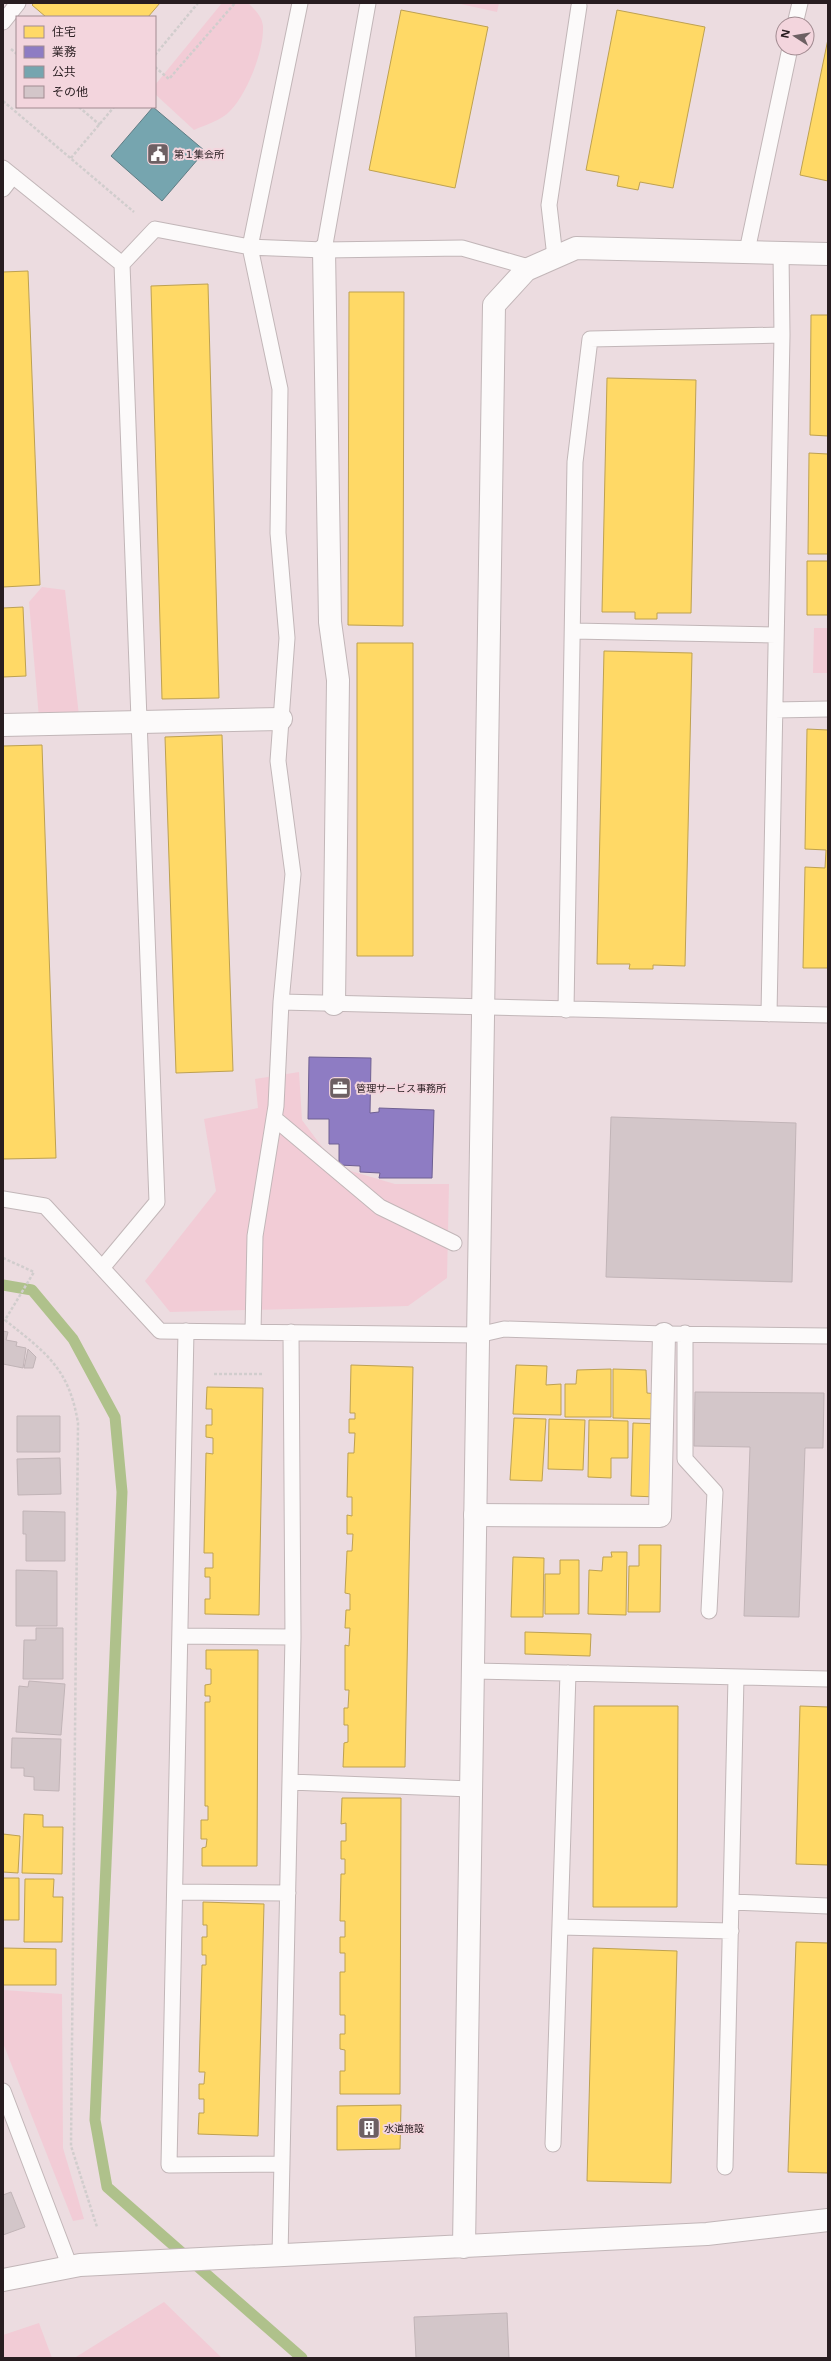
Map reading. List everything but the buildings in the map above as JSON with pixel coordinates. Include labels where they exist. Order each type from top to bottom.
[{"type":"street","points":[[464,2247],[494,305],[526,270],[576,248],[828,254]]},
{"type":"street","points":[[324,250],[330,622],[338,680],[334,1004]]},
{"type":"street","points":[[3,725],[281,719]]},
{"type":"street","points":[[476,1515],[660,1516],[674,1334]]},
{"type":"street","points":[[3,2280],[70,2267],[707,2234],[828,2220]]},
{"type":"lane","points":[[3,22],[18,3]]},
{"type":"lane","points":[[253,1332],[255,1236],[274,1118],[281,1002],[293,874],[278,761],[287,638],[278,533],[280,389],[250,247],[300,3]]},
{"type":"lane","points":[[324,250],[368,3]]},
{"type":"lane","points":[[797,16],[800,3]]},
{"type":"lane","points":[[555,257],[549,205],[579,6]]},
{"type":"lane","points":[[747,251],[788,56]]},
{"type":"lane","points":[[3,189],[8,172],[122,264]]},
{"type":"lane","points":[[102,1268],[157,1202],[122,264],[155,229],[250,247],[324,250],[462,248],[532,268]]},
{"type":"lane","points":[[769,1014],[782,335],[781,253]]},
{"type":"lane","points":[[566,1010],[576,462],[590,339],[782,335]]},
{"type":"lane","points":[[573,631],[776,635]]},
{"type":"lane","points":[[775,710],[828,709]]},
{"type":"lane","points":[[281,1002],[828,1016]]},
{"type":"lane","points":[[274,1118],[380,1208],[454,1243]]},
{"type":"lane","points":[[3,1199],[45,1206],[160,1331],[478,1334],[504,1329],[674,1334],[828,1336]]},
{"type":"lane","points":[[186,1331],[168,2165],[282,2164]]},
{"type":"lane","points":[[280,2256],[293,1637],[290,1374],[291,1332]]},
{"type":"lane","points":[[674,1334],[684,1459],[715,1492],[709,1612]]},
{"type":"lane","points":[[180,1636],[293,1637]]},
{"type":"lane","points":[[473,1671],[828,1679]]},
{"type":"lane","points":[[553,2144],[568,1673]]},
{"type":"lane","points":[[725,2167],[736,1677]]},
{"type":"lane","points":[[290,1782],[471,1789]]},
{"type":"lane","points":[[175,1892],[288,1893]]},
{"type":"lane","points":[[731,1902],[828,1906]]},
{"type":"lane","points":[[560,1927],[731,1931]]},
{"type":"lane","points":[[3,2091],[70,2267]]},
{"type":"path","points":[[156,54],[198,3]]},
{"type":"path","points":[[156,68],[169,79],[235,3]]},
{"type":"path","points":[[3,101],[155,229]]},
{"type":"path","points":[[79,108],[100,125]]},
{"type":"path","points":[[71,158],[113,108]]},
{"type":"path","points":[[3,1258],[34,1272],[5,1320],[48,1355],[60,1370],[74,1402],[78,1423],[71,2146],[98,2227]]},
{"type":"path","points":[[185,1374],[290,1374]]},
{"type":"shaded area","points":[[222,3],[248,3],[260,16],[263,26],[263,36],[253,72],[236,103],[223,117],[194,130],[156,95],[156,84]]},
{"type":"shaded area","points":[[456,3],[499,3],[497,12]]},
{"type":"shaded area","points":[[42,587],[65,590],[79,716],[39,718],[29,602]]},
{"type":"shaded area","points":[[814,628],[828,628],[828,673],[813,673]]},
{"type":"shaded area","points":[[299,1072],[302,1120],[337,1167],[395,1184],[449,1184],[447,1278],[408,1306],[170,1312],[145,1281],[216,1191],[204,1119],[258,1108],[255,1079]]},
{"type":"shaded area","points":[[3,1990],[62,1994],[63,2148],[84,2219],[73,2221],[3,2043]]},
{"type":"shaded area","points":[[164,2302],[222,2358],[76,2357]]},
{"type":"shaded area","points":[[39,2323],[52,2358],[3,2358],[3,2335]]},
{"type":"waterway","points":[[3,1285],[32,1290],[73,1339],[115,1417],[122,1492],[95,2120],[107,2187],[302,2358]]},
{"type":"place","name":"第１集会所","points":[[158,154]]},
{"type":"place","name":"管理サービス事務所","points":[[340,1088]]},
{"type":"place","name":"水道施設","points":[[369,2128]]}]
